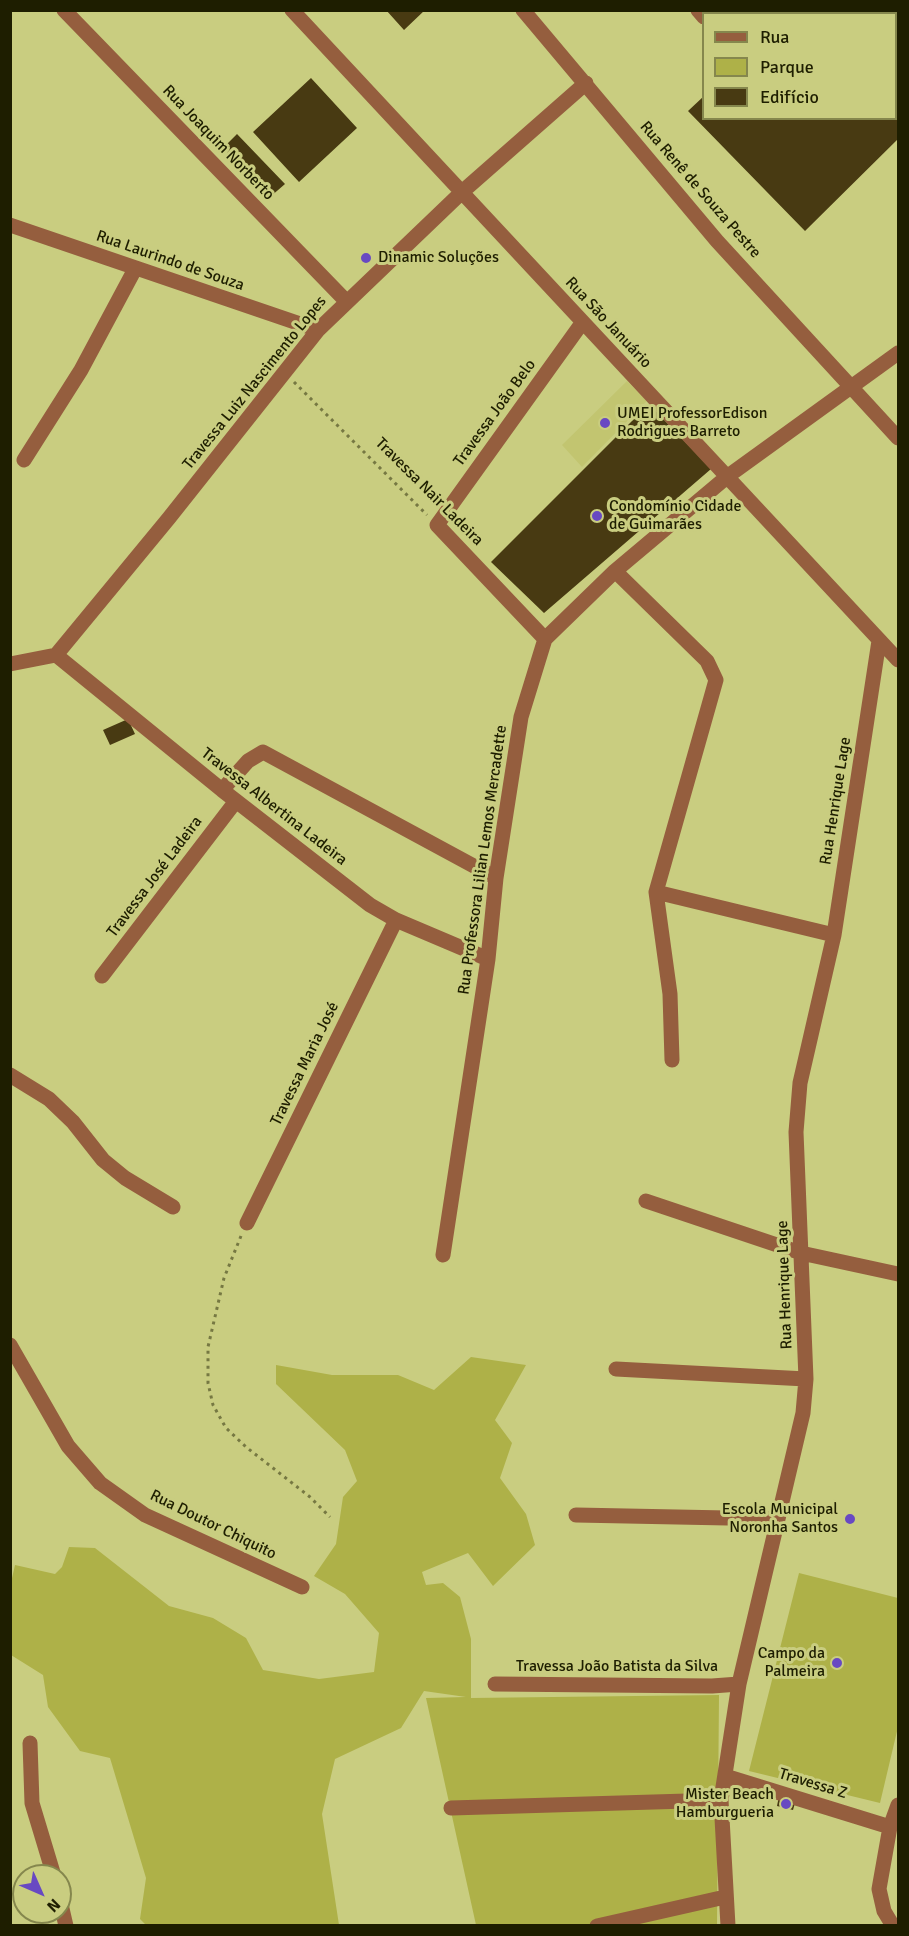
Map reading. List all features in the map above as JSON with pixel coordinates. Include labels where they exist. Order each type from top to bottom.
[{"type":"street","name":"Rua Joaquim Norberto","points":[[64,10],[346,302]]},
{"type":"street","name":"Rua São Januário","points":[[292,10],[898,660]]},
{"type":"street","name":"Rua Renê de Souza Pestre","points":[[523,10],[717,241],[854,387],[898,438]]},
{"type":"street","name":"Travessa Luiz Nascimento Lopes","points":[[56,655],[318,330],[462,192],[586,83]]},
{"type":"street","name":"Rua Laurindo de Souza","points":[[10,225],[318,330]]},
{"type":"street","points":[[24,460],[81,369],[135,269]]},
{"type":"street","name":"Travessa João Belo","points":[[437,525],[582,323]]},
{"type":"street","name":"Rua Professora Lilian Lemos Mercadette","points":[[443,1255],[488,958],[496,878],[521,717],[545,639],[615,571],[728,476],[854,387],[898,352]]},
{"type":"street","name":"Travessa Nair Ladeira","points":[[437,525],[545,639]]},
{"type":"street","points":[[615,571],[707,661],[716,680],[657,892],[670,994],[672,1060]]},
{"type":"street","name":"Rua Henrique Lage","points":[[728,1926],[721,1800],[739,1684],[803,1413],[806,1378],[796,1132],[800,1083],[834,935],[879,641]]},
{"type":"street","points":[[10,664],[56,655]]},
{"type":"street","name":"Travessa Albertina Ladeira","points":[[56,655],[222,790],[370,905],[396,920],[488,958]]},
{"type":"street","points":[[222,790],[248,761],[263,752],[496,878]]},
{"type":"street","name":"Travessa José Ladeira","points":[[102,976],[236,801]]},
{"type":"street","points":[[657,892],[834,935]]},
{"type":"street","name":"Travessa Maria José","points":[[247,1223],[396,920]]},
{"type":"street","points":[[10,1075],[49,1099],[73,1122],[103,1160],[125,1178],[174,1207]]},
{"type":"street","points":[[646,1201],[801,1252],[898,1274]]},
{"type":"street","name":"Rua Doutor Chiquito","points":[[10,1345],[27,1370],[68,1446],[100,1483],[145,1515],[302,1587]]},
{"type":"street","points":[[616,1370],[806,1378]]},
{"type":"street","points":[[576,1515],[778,1519]]},
{"type":"street","name":"Travessa João Batista da Silva","points":[[495,1684],[712,1686],[739,1684]]},
{"type":"street","points":[[30,1743],[32,1803],[50,1864]]},
{"type":"street","name":"Travessa Z","points":[[725,1776],[890,1827]]},
{"type":"street","points":[[451,1808],[721,1800]]},
{"type":"street","points":[[893,1926],[882,1905],[879,1889],[890,1827],[898,1805]]},
{"type":"street","points":[[597,1926],[725,1897]]},
{"type":"path","name":"Travessa Nair Ladeira","points":[[284,373],[437,525]]},
{"type":"path","points":[[247,1223],[224,1278],[214,1313],[208,1347],[207,1383],[213,1404],[226,1428],[246,1447],[278,1470],[330,1517]]},
{"type":"shaded area","name":"UMEI ProfessorEdison Rodrigues Barreto","points":[[627,381],[647,401],[582,467],[562,445]]},
{"type":"green space","points":[[471,1357],[526,1365],[495,1420],[512,1443],[500,1478],[526,1514],[535,1545],[493,1586],[468,1553],[422,1572],[426,1585],[443,1583],[460,1597],[471,1639],[471,1698],[719,1695],[717,1925],[476,1925],[426,1698],[466,1697],[424,1691],[401,1728],[335,1759],[322,1814],[339,1925],[146,1925],[140,1919],[146,1878],[110,1758],[80,1751],[48,1707],[43,1675],[11,1655],[10,1587],[15,1565],[55,1574],[62,1567],[69,1547],[95,1548],[169,1606],[213,1618],[246,1638],[263,1670],[319,1679],[374,1672],[379,1633],[345,1594],[314,1576],[336,1544],[343,1497],[357,1481],[345,1450],[276,1384],[276,1365],[332,1375],[398,1375],[434,1390]]},
{"type":"green space","name":"Campo da Palmeira","points":[[799,1573],[898,1598],[898,1727],[880,1803],[749,1771]]},
{"type":"building","points":[[386,10],[425,10],[404,30]]},
{"type":"building","points":[[785,10],[898,10],[898,139],[805,231],[688,111],[702,98],[702,120],[897,120],[897,12],[784,12]]},
{"type":"building","points":[[311,78],[357,128],[299,182],[253,132]]},
{"type":"building","points":[[237,134],[285,184],[270,197],[223,148]]},
{"type":"building","name":"Condomínio Cidade de Guimarães","points":[[649,404],[711,469],[544,613],[491,562]]},
{"type":"building","points":[[128,719],[135,734],[110,745],[103,730]]},
{"type":"building","name":"Mister Beach Hamburgueria","points":[[779,1796],[795,1803],[793,1810],[777,1806]]},
{"type":"place","name":"Dinamic Soluções","points":[[366,258]]},
{"type":"place","name":"UMEI ProfessorEdison Rodrigues Barreto","points":[[605,423]]},
{"type":"place","name":"Condomínio Cidade de Guimarães","points":[[597,516]]},
{"type":"place","name":"Escola Municipal Noronha Santos","points":[[850,1519]]},
{"type":"place","name":"Campo da Palmeira","points":[[837,1663]]},
{"type":"place","name":"Mister Beach Hamburgueria","points":[[786,1804]]}]
